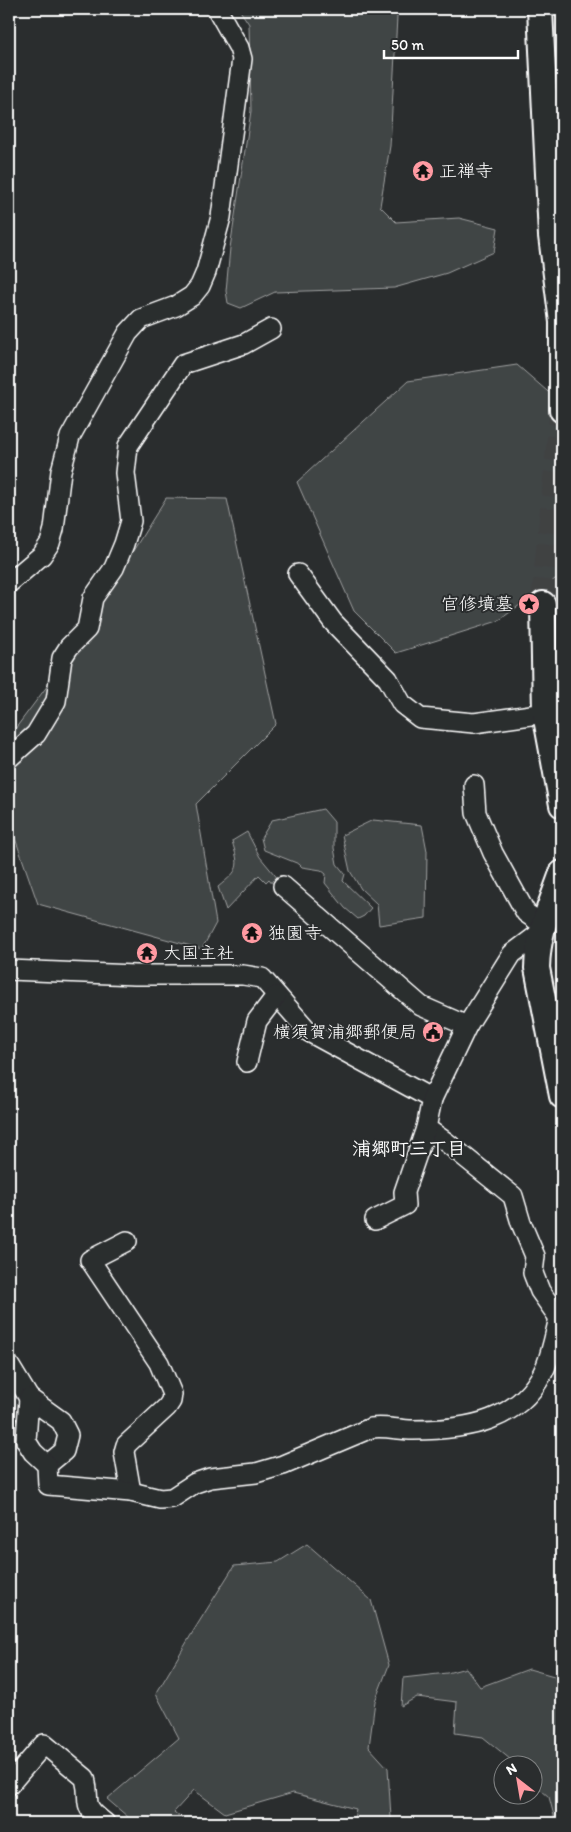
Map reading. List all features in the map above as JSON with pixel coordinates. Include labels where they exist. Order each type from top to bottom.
[{"type":"street","points":[[9,583],[42,555],[50,543],[54,529],[61,471],[70,437],[128,334],[141,319],[176,306],[192,296],[200,286],[206,272],[221,217],[242,59],[239,48],[217,9]]},
{"type":"street","points":[[540,9],[551,236],[562,322],[562,410]]},
{"type":"street","points":[[9,758],[36,734],[56,701],[62,658],[68,646],[87,629],[93,598],[114,568],[124,544],[130,521],[125,473],[128,446],[183,364],[244,344],[271,329]]},
{"type":"street","points":[[298,574],[333,622],[388,679],[402,704],[420,718],[474,723],[546,713]]},
{"type":"street","points":[[543,604],[546,713],[562,805]]},
{"type":"street","points":[[474,785],[476,812],[492,853],[526,913],[541,929]]},
{"type":"street","points":[[562,873],[541,929],[537,948],[537,968],[562,1096]]},
{"type":"street","points":[[283,886],[421,1006],[467,1026]]},
{"type":"street","points":[[375,1220],[405,1205],[404,1192],[426,1128],[432,1099],[467,1026],[512,954],[541,929]]},
{"type":"street","points":[[9,970],[262,978],[308,1032],[432,1099]]},
{"type":"street","points":[[247,1062],[257,1021],[276,996]]},
{"type":"street","points":[[29,1398],[26,1440],[33,1452],[47,1465],[48,1485],[131,1492],[160,1499],[172,1498],[195,1483],[210,1478],[256,1473],[283,1465],[371,1428],[410,1430],[453,1429],[489,1420],[517,1405],[536,1385],[546,1366],[561,1318],[540,1291],[533,1273],[535,1256],[521,1223],[513,1196],[426,1128]]},
{"type":"street","points":[[127,1241],[90,1260],[159,1363],[172,1394],[171,1401],[167,1407],[126,1445],[124,1452],[131,1492]]},
{"type":"street","points":[[9,1365],[29,1398],[62,1421],[68,1435],[64,1451],[47,1465]]},
{"type":"street","points":[[9,1785],[44,1744],[85,1778],[87,1805],[94,1814],[106,1823]]},
{"type":"shaded area","points":[[239,9],[394,9],[397,17],[390,146],[380,206],[396,222],[459,218],[498,228],[494,252],[447,273],[394,288],[275,292],[241,308],[228,303],[226,291],[230,248],[251,111],[249,24]]},
{"type":"shaded area","points":[[552,9],[562,9],[562,213]]},
{"type":"shaded area","points":[[517,365],[562,404],[562,574],[498,621],[396,653],[354,611],[297,482],[408,381]]},
{"type":"shaded area","points":[[562,469],[562,694],[552,590]]},
{"type":"shaded area","points":[[166,498],[227,499],[276,724],[196,804],[216,923],[202,949],[38,904],[9,821],[9,737],[57,673]]},
{"type":"shaded area","points":[[323,809],[334,822],[334,848],[337,864],[345,874],[343,881],[371,908],[364,916],[358,919],[345,908],[325,883],[326,874],[321,870],[302,867],[299,864],[264,850],[261,838],[272,820]]},
{"type":"shaded area","points":[[373,820],[422,825],[427,851],[426,918],[379,925],[377,904],[361,889],[350,871],[342,835]]},
{"type":"shaded area","points":[[247,832],[260,857],[279,880],[274,885],[269,879],[266,882],[259,875],[226,910],[218,887],[231,876],[236,867],[237,863],[232,841]]},
{"type":"shaded area","points":[[307,1544],[371,1600],[389,1665],[375,1701],[369,1747],[388,1768],[391,1818],[425,1823],[353,1823],[356,1809],[293,1793],[225,1813],[194,1790],[174,1812],[187,1823],[135,1823],[107,1799],[179,1738],[156,1694],[194,1630],[234,1566],[278,1562]]},
{"type":"shaded area","points":[[466,1668],[480,1687],[529,1669],[554,1676],[562,1696],[562,1823],[556,1823],[549,1797],[544,1793],[544,1754],[504,1754],[483,1737],[455,1733],[457,1702],[417,1697],[401,1706],[403,1678],[447,1673]]},
{"type":"tunnel","points":[[543,604],[562,410]]},
{"type":"place","name":"正禅寺","points":[[423,171]]},
{"type":"place","name":"官修墳墓","points":[[529,604]]},
{"type":"place","name":"独園寺","points":[[252,933]]},
{"type":"place","name":"大国主社","points":[[147,953]]},
{"type":"place","name":"横須賀浦郷郵便局","points":[[433,1032]]},
{"type":"district","name":"浦郷町三丁目","points":[[409,1148]]}]
